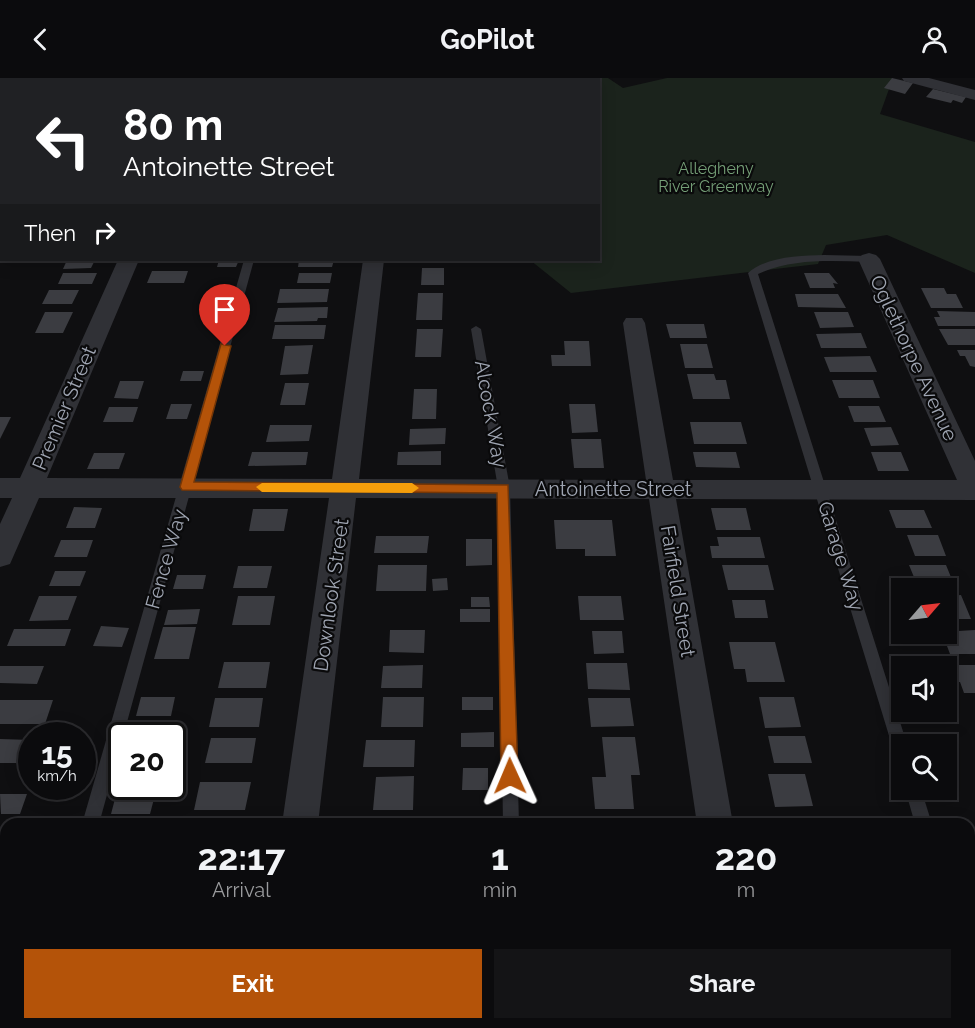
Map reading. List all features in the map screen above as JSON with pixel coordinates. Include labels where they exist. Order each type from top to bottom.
[{"type":"street","points":[[910,78],[975,95]]},
{"type":"street","name":"Oglethorpe Avenue","points":[[868,259],[975,490]]},
{"type":"street","name":"Premier Street","points":[[0,556],[128,261]]},
{"type":"street","name":"Downlook Street","points":[[301,818],[346,488],[374,261]]},
{"type":"street","name":"Fairfield Street","points":[[634,323],[714,818]]},
{"type":"street","name":"Antoinette Street","points":[[0,488],[975,490]]},
{"type":"lane","name":"Garage Way","points":[[868,259],[812,258],[772,262],[753,273],[896,734]]},
{"type":"lane","name":"Fence Way","points":[[92,818],[249,261]]},
{"type":"lane","name":"Alcock Way","points":[[476,329],[504,488],[510,818]]},
{"type":"lane","points":[[916,800],[922,818]]},
{"type":"green space","name":"Allegheny River Greenway","points":[[600,78],[608,78],[623,88],[667,78],[893,78],[880,114],[975,142],[975,273],[887,235],[826,245],[818,264],[571,293],[531,261],[600,261]]},
{"type":"building","points":[[892,78],[913,83],[905,94],[884,88]]},
{"type":"building","points":[[933,89],[966,97],[962,103],[953,100],[951,103],[926,97]]},
{"type":"building","points":[[67,261],[94,261],[91,268],[63,269]]},
{"type":"building","points":[[219,261],[239,261],[236,267],[217,267]]},
{"type":"building","points":[[299,261],[334,261],[332,267],[298,267]]},
{"type":"building","points":[[422,268],[444,268],[444,285],[421,285]]},
{"type":"building","points":[[152,271],[188,271],[184,283],[147,283]]},
{"type":"building","points":[[63,273],[97,273],[92,284],[58,284]]},
{"type":"building","points":[[299,273],[332,273],[330,283],[297,283]]},
{"type":"building","points":[[804,273],[829,273],[838,284],[833,283],[835,288],[810,288]]},
{"type":"building","points":[[921,288],[944,288],[947,294],[956,294],[963,308],[931,308]]},
{"type":"building","points":[[280,289],[329,289],[327,302],[277,303]]},
{"type":"building","points":[[49,290],[79,290],[72,304],[42,304]]},
{"type":"building","points":[[418,293],[443,293],[442,320],[416,320]]},
{"type":"building","points":[[795,294],[838,294],[846,308],[798,307]]},
{"type":"building","points":[[328,307],[327,318],[318,318],[317,321],[274,322],[278,308]]},
{"type":"building","points":[[937,311],[975,312],[975,326],[938,326],[934,317],[940,317]]},
{"type":"building","points":[[45,312],[73,312],[63,333],[35,333]]},
{"type":"building","points":[[814,312],[848,312],[854,327],[820,328]]},
{"type":"building","points":[[666,324],[704,324],[707,338],[670,338]]},
{"type":"building","points":[[275,325],[326,325],[324,339],[272,339]]},
{"type":"building","points":[[417,329],[443,329],[441,357],[415,357]]},
{"type":"building","points":[[939,329],[975,329],[975,345],[948,345]]},
{"type":"building","points":[[861,333],[867,348],[821,348],[816,334]]},
{"type":"building","points":[[564,341],[589,341],[591,366],[552,366],[551,355],[565,355]]},
{"type":"building","points":[[680,344],[707,344],[713,368],[685,368]]},
{"type":"building","points":[[313,345],[308,374],[280,375],[285,346]]},
{"type":"building","points":[[957,350],[975,350],[975,367],[970,366],[965,356],[960,356]]},
{"type":"building","points":[[870,356],[877,372],[830,372],[824,357]]},
{"type":"building","points":[[183,371],[204,371],[201,381],[180,381]]},
{"type":"building","points":[[687,374],[714,374],[716,380],[726,380],[730,399],[693,399]]},
{"type":"building","points":[[832,380],[873,380],[880,398],[839,398]]},
{"type":"building","points":[[120,381],[144,381],[138,399],[114,398]]},
{"type":"building","points":[[285,383],[309,383],[305,405],[280,405]]},
{"type":"building","points":[[414,389],[437,389],[436,419],[412,419]]},
{"type":"building","points":[[171,404],[192,404],[187,419],[166,419]]},
{"type":"building","points":[[569,404],[595,404],[598,432],[572,433]]},
{"type":"building","points":[[848,406],[879,406],[886,422],[854,422]]},
{"type":"building","points":[[109,407],[138,407],[133,422],[103,422]]},
{"type":"building","points":[[0,417],[11,417],[0,439]]},
{"type":"building","points":[[690,422],[741,422],[747,444],[694,444]]},
{"type":"building","points":[[270,425],[312,425],[309,441],[266,442]]},
{"type":"building","points":[[891,427],[899,445],[871,446],[864,428]]},
{"type":"building","points":[[446,428],[445,444],[409,445],[410,429]]},
{"type":"building","points":[[571,439],[601,439],[604,468],[574,468]]},
{"type":"building","points":[[441,451],[441,465],[397,465],[398,452]]},
{"type":"building","points":[[252,452],[308,452],[306,465],[248,466]]},
{"type":"building","points":[[693,452],[736,452],[740,468],[696,467]]},
{"type":"building","points":[[871,452],[901,452],[909,471],[878,471]]},
{"type":"building","points":[[94,453],[125,453],[119,469],[87,469]]},
{"type":"building","points":[[74,507],[102,508],[95,528],[66,528]]},
{"type":"building","points":[[711,508],[746,508],[751,530],[716,530]]},
{"type":"building","points":[[253,509],[288,509],[284,531],[249,531]]},
{"type":"building","points":[[889,510],[924,510],[932,528],[896,528]]},
{"type":"building","points":[[554,520],[612,520],[616,556],[585,556],[585,549],[556,549]]},
{"type":"building","points":[[907,535],[938,535],[946,556],[915,556]]},
{"type":"building","points":[[376,536],[429,536],[427,553],[374,553]]},
{"type":"building","points":[[717,537],[760,537],[765,558],[712,558],[710,546],[719,546]]},
{"type":"building","points":[[466,539],[492,539],[492,565],[466,566]]},
{"type":"building","points":[[61,540],[93,540],[87,557],[54,557]]},
{"type":"building","points":[[378,565],[427,565],[426,591],[376,591]]},
{"type":"building","points":[[722,565],[768,565],[774,590],[728,590]]},
{"type":"building","points":[[909,565],[946,565],[951,578],[914,578]]},
{"type":"building","points":[[238,566],[272,566],[267,588],[233,588]]},
{"type":"building","points":[[55,571],[86,571],[80,586],[49,586]]},
{"type":"building","points":[[177,575],[206,575],[203,589],[173,589]]},
{"type":"building","points":[[447,578],[448,590],[433,591],[432,579]]},
{"type":"building","points":[[957,595],[961,595],[971,619],[957,619]]},
{"type":"building","points":[[39,596],[77,596],[68,620],[29,621]]},
{"type":"building","points":[[238,596],[275,596],[270,625],[232,625]]},
{"type":"building","points":[[578,596],[621,596],[624,620],[580,620]]},
{"type":"building","points":[[471,597],[489,597],[490,607],[471,607]]},
{"type":"building","points":[[732,600],[765,600],[768,618],[735,618]]},
{"type":"building","points":[[200,609],[197,624],[164,625],[168,610]]},
{"type":"building","points":[[460,609],[490,609],[490,622],[460,622]]},
{"type":"building","points":[[101,626],[129,628],[122,647],[93,646]]},
{"type":"building","points":[[163,627],[196,627],[189,659],[154,659]]},
{"type":"building","points":[[14,629],[71,629],[65,646],[7,646]]},
{"type":"building","points":[[390,630],[425,630],[424,653],[389,652]]},
{"type":"building","points":[[975,630],[975,654],[950,654],[947,646],[929,646],[928,644],[957,644],[957,631]]},
{"type":"building","points":[[592,631],[622,631],[624,653],[594,654]]},
{"type":"building","points":[[729,642],[775,642],[785,682],[747,682],[745,669],[734,669]]},
{"type":"building","points":[[224,662],[270,662],[266,688],[218,688]]},
{"type":"building","points":[[586,663],[627,663],[630,690],[588,689]]},
{"type":"building","points":[[423,665],[422,688],[381,688],[383,666]]},
{"type":"building","points":[[957,665],[975,665],[975,693],[964,693],[960,682],[957,682]]},
{"type":"building","points":[[0,666],[44,666],[37,684],[0,683]]},
{"type":"building","points":[[141,697],[175,697],[171,716],[136,716]]},
{"type":"building","points":[[383,697],[424,697],[423,727],[381,727]]},
{"type":"building","points":[[462,697],[493,697],[493,710],[462,710]]},
{"type":"building","points":[[759,697],[794,697],[801,727],[765,728]]},
{"type":"building","points":[[215,698],[263,698],[259,727],[209,727]]},
{"type":"building","points":[[588,698],[630,698],[634,726],[591,727]]},
{"type":"building","points":[[0,700],[53,700],[46,722],[0,724]]},
{"type":"building","points":[[494,732],[494,747],[461,747],[461,733]]},
{"type":"building","points":[[768,736],[805,736],[812,763],[774,763]]},
{"type":"building","points":[[602,737],[635,737],[640,775],[631,775],[634,809],[595,809],[592,777],[606,777]]},
{"type":"building","points":[[211,738],[256,738],[252,763],[205,763]]},
{"type":"building","points":[[0,739],[18,740],[18,763],[0,763]]},
{"type":"building","points":[[366,740],[415,740],[414,767],[363,767]]},
{"type":"building","points":[[463,768],[488,768],[488,790],[462,790]]},
{"type":"building","points":[[768,774],[805,774],[813,806],[775,807]]},
{"type":"building","points":[[414,776],[413,810],[373,810],[376,777]]},
{"type":"building","points":[[200,782],[251,782],[245,810],[194,810]]},
{"type":"building","points":[[0,794],[18,794],[18,800],[25,800],[20,814],[1,814]]},
{"type":"building","points":[[115,800],[154,800],[150,814],[111,814]]},
{"type":"building","points":[[38,816],[69,817],[69,818],[37,818]]},
{"type":"slow traffic","points":[[262,487],[412,488]]},
{"type":"route","points":[[225,346],[186,487],[504,488],[510,776]]}]
